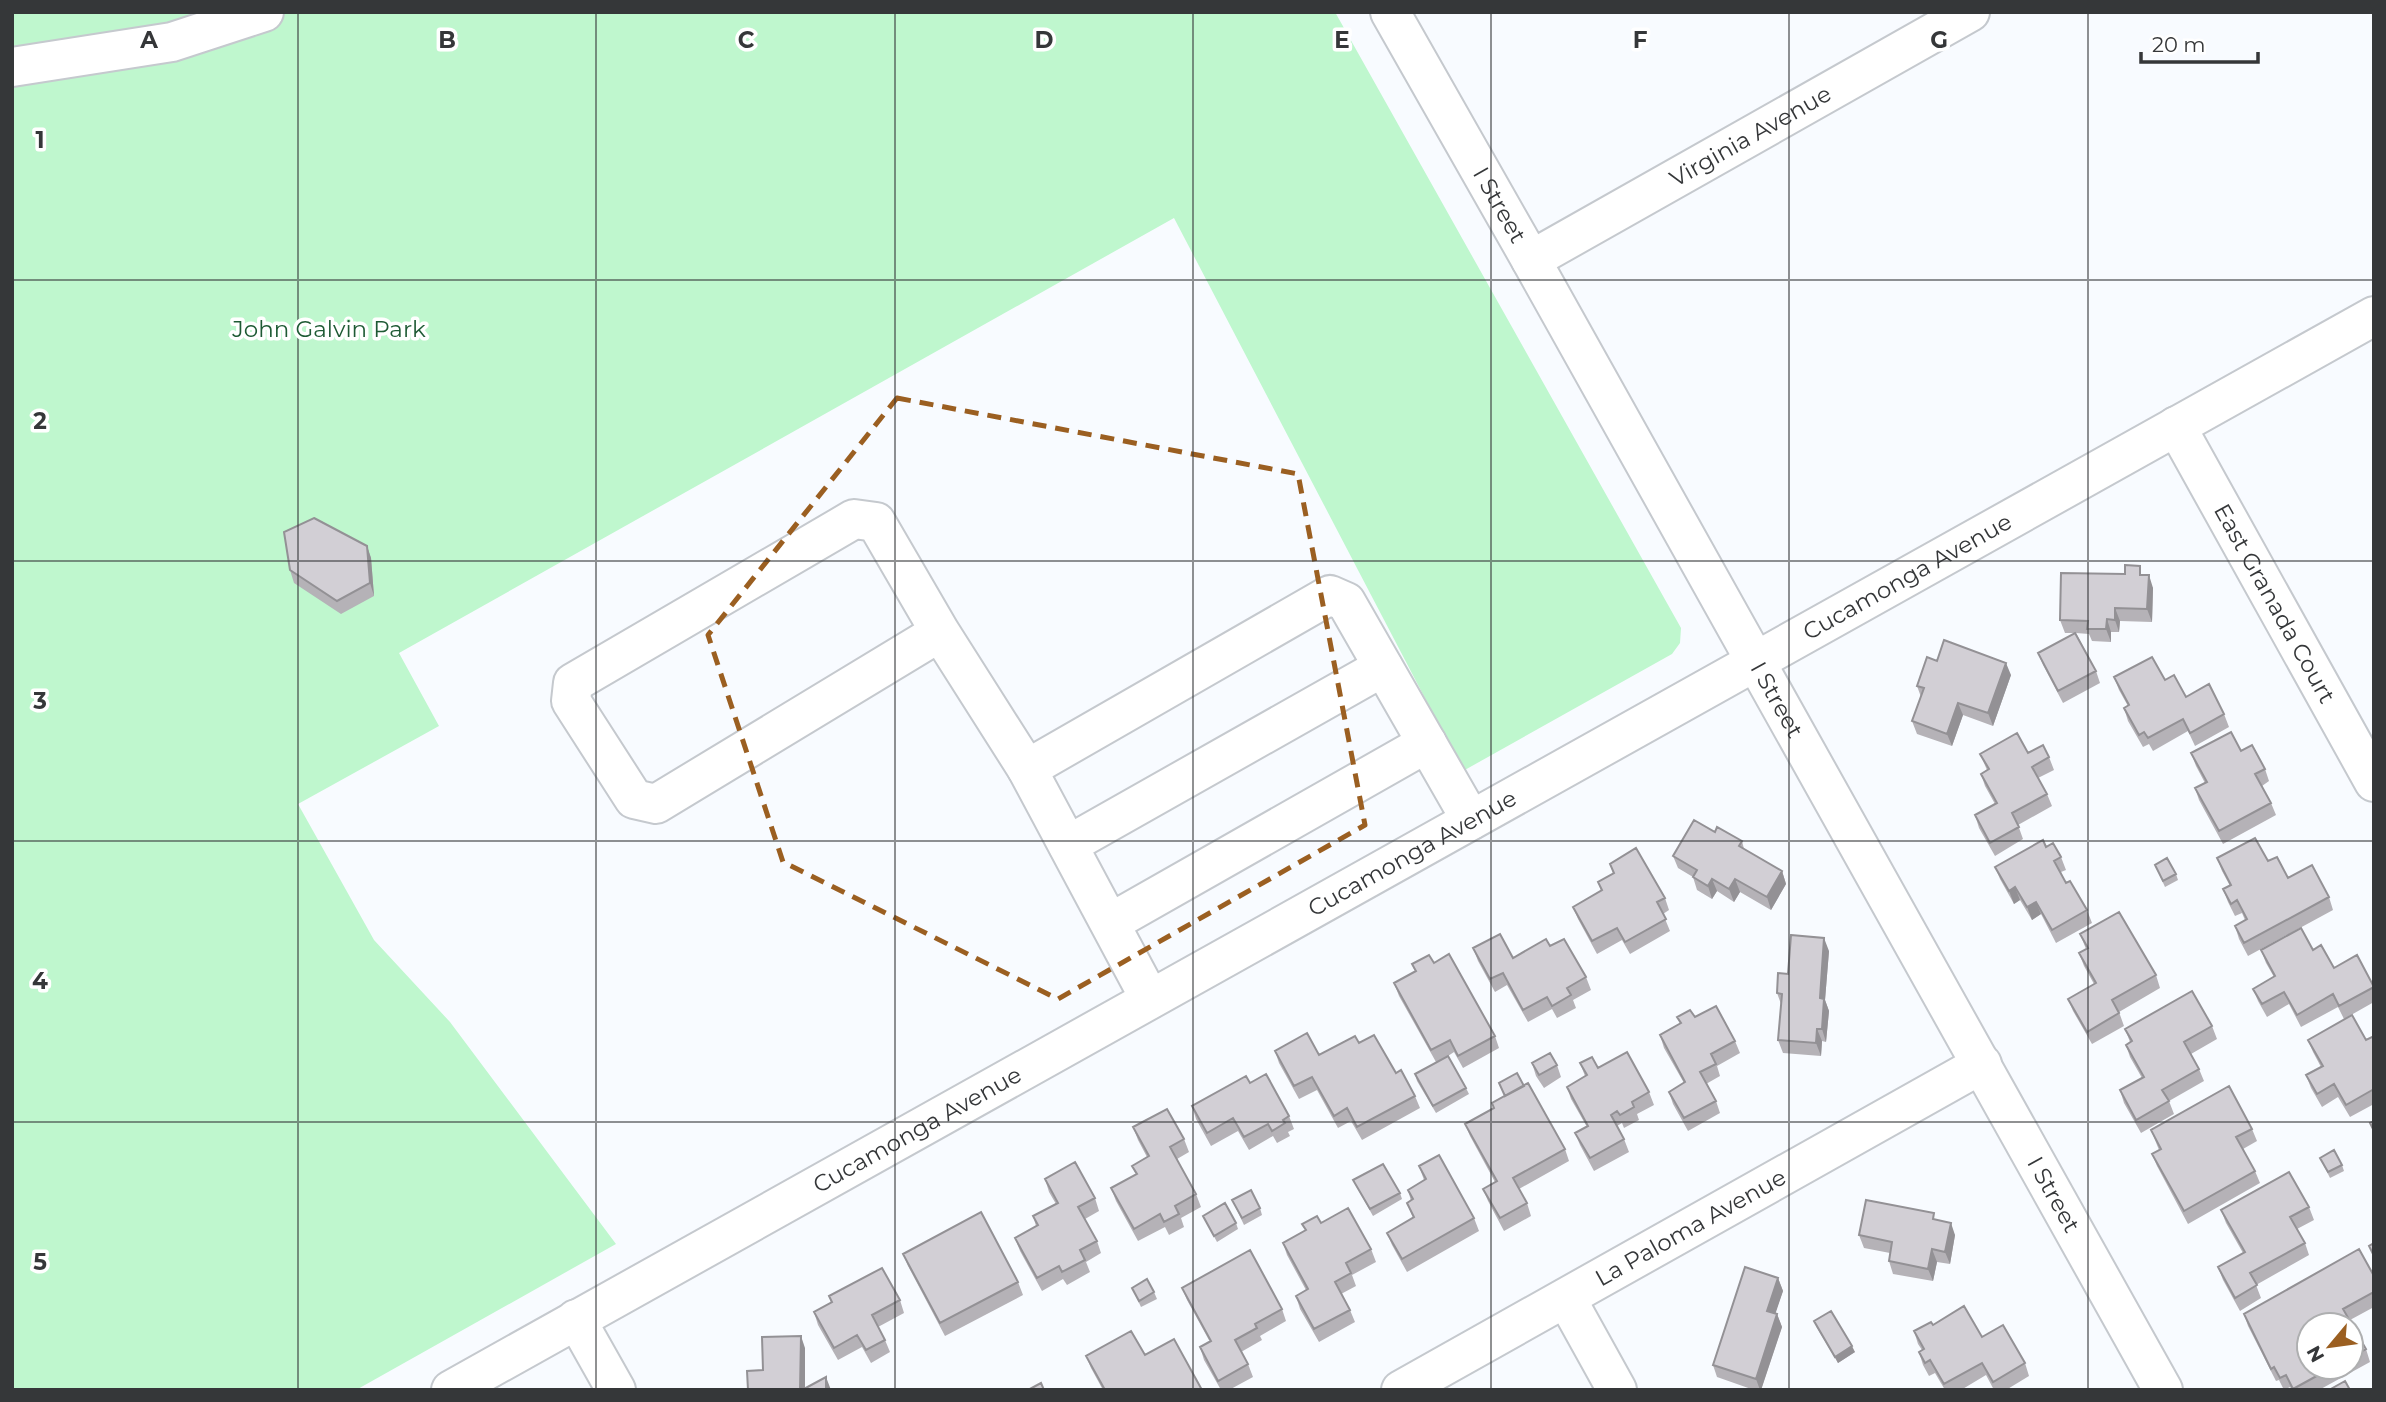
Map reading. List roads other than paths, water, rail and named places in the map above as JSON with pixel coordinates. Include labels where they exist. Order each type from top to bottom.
[{"type":"street","points":[[12,67],[172,42],[264,12]]},
{"type":"street","name":"I Street","points":[[1390,12],[2163,1390]]},
{"type":"street","name":"Virginia Avenue","points":[[1531,260],[1969,12]]},
{"type":"street","name":"Cucamonga Avenue","points":[[451,1390],[2374,316]]},
{"type":"street","name":"East Granada Court","points":[[2176,426],[2374,782]]},
{"type":"street","points":[[940,632],[656,804],[634,799],[571,701],[573,683],[854,519],[876,522],[940,632],[1027,769],[1150,999]]},
{"type":"street","points":[[1027,769],[1330,595],[1346,602],[1471,820]]},
{"type":"street","points":[[1068,845],[1383,667]]},
{"type":"street","points":[[1110,923],[1427,743]]},
{"type":"street","name":"La Paloma Avenue","points":[[1401,1390],[1982,1064]]},
{"type":"street","points":[[1566,1298],[1617,1390]]},
{"type":"street","points":[[576,1319],[616,1390]]},
{"type":"park label","name":"John Galvin Park","points":[[329,329]]}]
